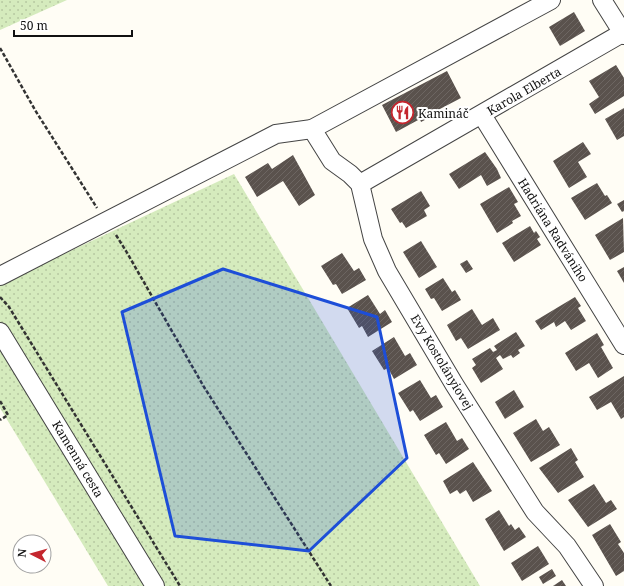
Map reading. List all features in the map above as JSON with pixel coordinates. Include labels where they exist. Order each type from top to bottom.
[{"type":"street","points":[[0,276],[276,134],[312,129],[551,0]]},
{"type":"street","points":[[602,0],[624,33]]},
{"type":"street","name":"Karola Elberta","points":[[360,184],[624,33]]},
{"type":"street","name":"Hadriána Radvániho","points":[[482,115],[624,344]]},
{"type":"street","points":[[312,129],[332,161],[360,184]]},
{"type":"street","name":"Evy Kostolányiovej","points":[[360,184],[373,239],[387,271],[454,384],[535,512],[567,546],[594,586]]},
{"type":"street","name":"Kamenná cesta","points":[[0,332],[155,586]]},
{"type":"path","points":[[0,48],[35,110],[126,251],[204,387],[331,586]]},
{"type":"path","points":[[0,297],[9,307],[180,586]]},
{"type":"path","points":[[0,401],[8,415],[0,420]]},
{"type":"highlighted area","points":[[223,269],[377,317],[407,458],[309,551],[175,536],[122,312]]},
{"type":"green space","points":[[0,0],[67,0],[0,30]]},
{"type":"green space","points":[[234,174],[480,586],[108,586],[0,408],[0,284]]},
{"type":"building","points":[[574,12],[585,31],[560,46],[549,27]]},
{"type":"building","points":[[616,65],[624,78],[624,96],[595,114],[589,104],[599,97],[589,81]]},
{"type":"building","points":[[447,71],[461,98],[438,110],[440,112],[421,122],[420,119],[396,132],[382,105]]},
{"type":"building","points":[[624,108],[624,136],[617,140],[605,119]]},
{"type":"building","points":[[583,142],[591,154],[578,162],[587,177],[569,188],[553,161]]},
{"type":"building","points":[[485,152],[497,169],[501,178],[487,186],[481,175],[459,189],[449,174]]},
{"type":"building","points":[[293,155],[315,195],[299,206],[283,181],[257,197],[245,177],[268,163],[272,169]]},
{"type":"building","points":[[597,183],[605,196],[607,195],[612,203],[585,220],[571,198]]},
{"type":"building","points":[[509,187],[518,202],[514,204],[521,216],[497,233],[480,204]]},
{"type":"building","points":[[421,191],[430,206],[424,210],[427,216],[406,228],[402,222],[400,223],[391,209]]},
{"type":"building","points":[[624,200],[624,211],[622,212],[617,204]]},
{"type":"building","points":[[623,218],[624,252],[610,260],[595,235]]},
{"type":"building","points":[[530,226],[534,233],[536,231],[540,237],[537,239],[541,245],[514,262],[502,243]]},
{"type":"building","points":[[421,241],[437,267],[419,278],[403,252]]},
{"type":"building","points":[[342,253],[354,271],[359,268],[366,280],[342,294],[336,284],[333,285],[321,266]]},
{"type":"building","points":[[467,260],[473,269],[466,273],[460,264]]},
{"type":"building","points":[[624,267],[624,283],[617,271]]},
{"type":"building","points":[[443,278],[452,292],[455,290],[461,300],[442,311],[434,298],[431,299],[425,289]]},
{"type":"building","points":[[368,295],[380,314],[385,310],[392,322],[368,337],[362,326],[359,328],[347,308]]},
{"type":"building","points":[[575,297],[581,306],[578,308],[586,321],[571,330],[565,321],[556,327],[554,322],[541,330],[535,321]]},
{"type":"building","points":[[472,309],[482,325],[493,318],[500,330],[468,349],[461,338],[456,341],[447,325]]},
{"type":"building","points":[[516,332],[525,346],[518,350],[520,353],[513,358],[511,355],[503,359],[500,355],[496,358],[503,369],[481,383],[472,368],[476,365],[472,359],[490,348],[493,352],[497,350],[494,346]]},
{"type":"building","points":[[597,333],[604,345],[601,347],[613,368],[598,378],[589,363],[576,371],[565,353]]},
{"type":"building","points":[[394,337],[405,356],[410,353],[417,365],[394,379],[388,368],[384,370],[372,351]]},
{"type":"building","points":[[624,376],[624,417],[621,419],[611,402],[597,410],[589,397]]},
{"type":"building","points":[[420,380],[431,398],[436,395],[443,407],[420,421],[413,410],[410,412],[398,393]]},
{"type":"building","points":[[514,390],[524,407],[505,419],[495,402]]},
{"type":"building","points":[[536,419],[543,431],[549,427],[560,445],[531,462],[513,433]]},
{"type":"building","points":[[446,422],[457,441],[462,438],[469,449],[446,464],[439,453],[436,455],[424,435]]},
{"type":"building","points":[[571,448],[578,460],[575,462],[584,477],[558,493],[539,468]]},
{"type":"building","points":[[473,462],[492,491],[473,502],[466,490],[460,494],[457,490],[450,494],[443,481]]},
{"type":"building","points":[[594,484],[606,503],[611,500],[617,509],[588,527],[568,500]]},
{"type":"building","points":[[499,510],[509,526],[511,524],[515,530],[519,527],[526,537],[504,551],[485,519]]},
{"type":"building","points":[[610,524],[621,542],[618,544],[624,553],[624,571],[616,576],[592,535]]},
{"type":"building","points":[[538,546],[549,564],[522,581],[511,563]]},
{"type":"building","points":[[552,569],[556,576],[543,584],[539,577]]},
{"type":"building","points":[[562,580],[566,586],[553,586]]},
{"type":"place","name":"Kamináč","points":[[402,113]]}]
